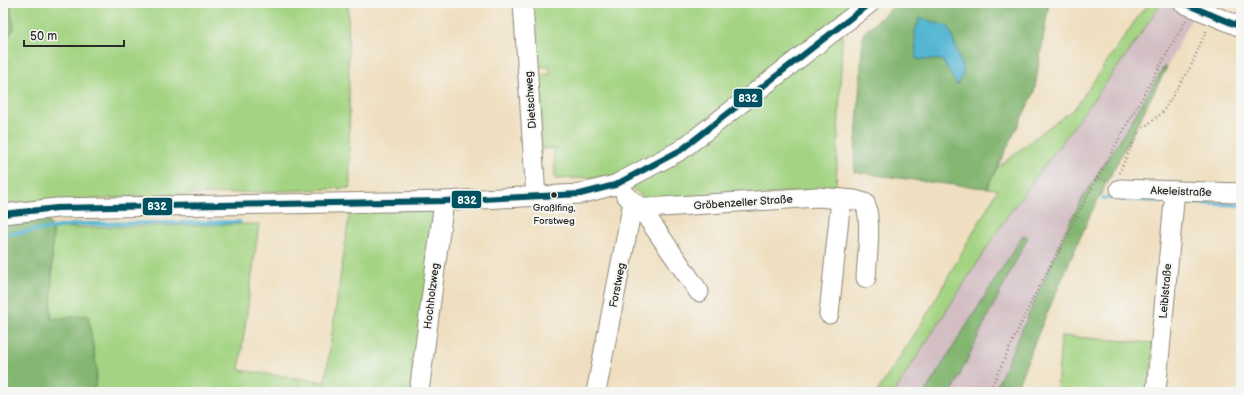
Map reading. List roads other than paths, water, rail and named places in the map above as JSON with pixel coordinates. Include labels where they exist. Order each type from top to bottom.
[{"type":"street","name":"Dietschweg","points":[[523,3],[536,197]]},
{"type":"street","points":[[3,214],[57,208],[444,201],[580,194],[615,185],[681,150],[870,3]]},
{"type":"street","points":[[1186,9],[1214,12],[1241,27]]},
{"type":"street","points":[[615,185],[636,205],[699,292]]},
{"type":"street","name":"Akeleistraße","points":[[1120,189],[1241,193]]},
{"type":"street","name":"Leiblstraße","points":[[1156,392],[1175,191]]},
{"type":"street","name":"Gröbenzeller Straße","points":[[636,205],[662,207],[817,197],[848,199]]},
{"type":"street","points":[[829,314],[848,199],[865,203],[868,210],[866,278]]},
{"type":"street","name":"Hochholzweg","points":[[419,392],[444,201]]},
{"type":"street","name":"Forstweg","points":[[596,392],[636,205]]},
{"type":"water","points":[[920,18],[949,27],[964,72],[957,85],[942,60],[916,59],[915,31]]},
{"type":"waterway","points":[[1103,198],[1111,198]]},
{"type":"waterway","points":[[1122,199],[1161,201]]},
{"type":"waterway","points":[[1182,202],[1239,205]]},
{"type":"waterway","points":[[3,235],[80,224],[240,222]]},
{"type":"place","name":"Graßlfing, Forstweg","points":[[554,195]]}]
